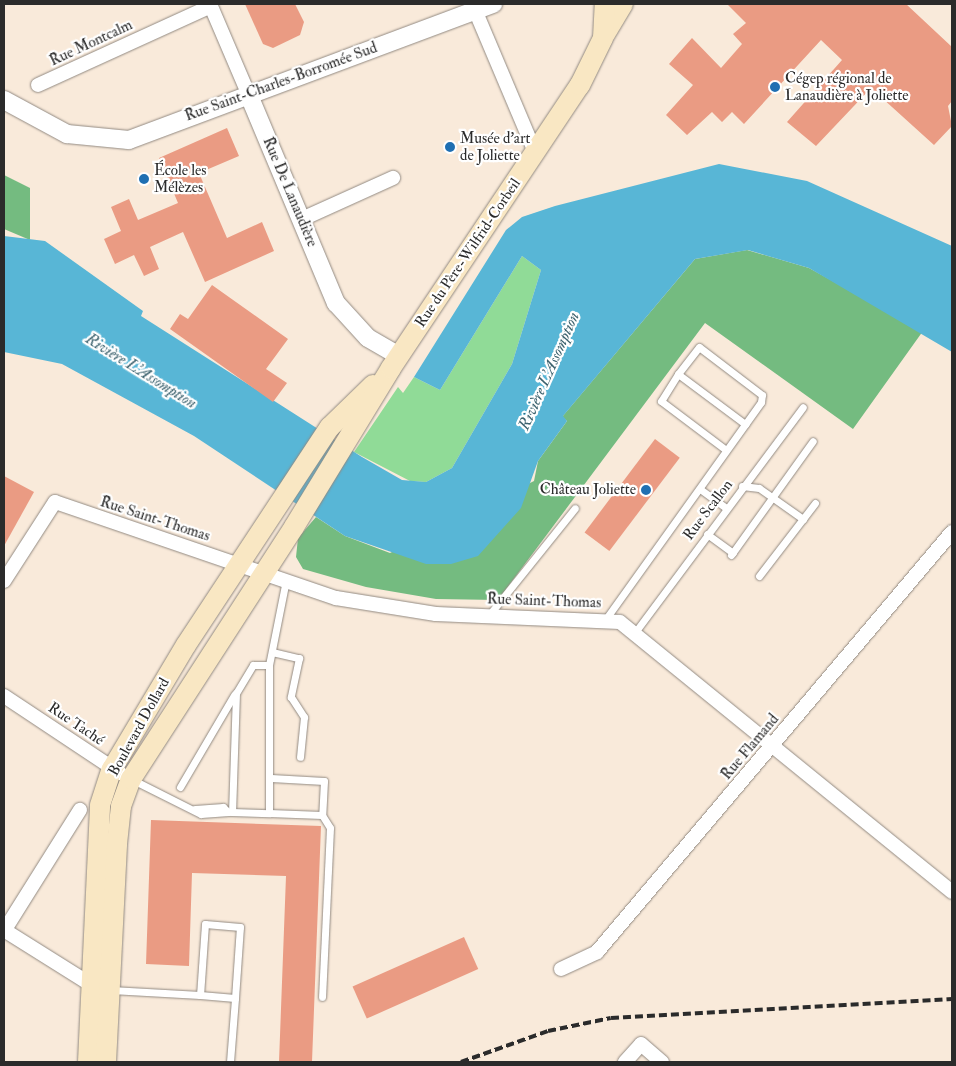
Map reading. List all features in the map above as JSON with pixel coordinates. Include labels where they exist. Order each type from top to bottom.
[{"type":"main road","name":"Rue du Père-Wilfrid-Corbeil","points":[[294,527],[395,362],[580,85],[602,38],[604,4]]},
{"type":"main road","points":[[602,38],[624,4]]},
{"type":"main road","name":"Rue du Père-Wilfrid-Corbeil","points":[[276,513],[330,427],[395,362]]},
{"type":"main road","name":"Boulevard Dollard","points":[[106,1062],[101,989],[100,805],[112,769],[240,564],[276,513]]},
{"type":"main road","name":"Boulevard Dollard","points":[[88,1062],[101,989],[121,806],[130,779],[294,527]]},
{"type":"street","name":"Rue Saint-Charles-Borromée Sud","points":[[4,100],[67,134],[129,140],[248,93],[493,4]]},
{"type":"street","name":"Rue Montcalm","points":[[38,85],[211,5]]},
{"type":"street","name":"Rue De Lanaudière","points":[[211,5],[343,312],[395,362]]},
{"type":"street","points":[[475,10],[536,152]]},
{"type":"street","points":[[302,218],[393,178]]},
{"type":"street","name":"Rue Saint-Thomas","points":[[4,581],[55,502],[336,598],[436,614],[606,620],[636,631],[952,892]]},
{"type":"street","name":"Rue Flamand","points":[[561,969],[596,952],[774,745],[952,532]]},
{"type":"street","name":"Rue Taché","points":[[4,696],[112,769],[130,779]]},
{"type":"street","points":[[80,810],[4,931],[101,989]]},
{"type":"street","points":[[625,1062],[640,1044],[662,1062]]},
{"type":"lane","points":[[606,620],[746,424],[762,395],[699,347],[678,374],[661,401],[726,450]]},
{"type":"lane","points":[[678,374],[746,424]]},
{"type":"lane","name":"Rue Scallon","points":[[636,631],[742,486],[803,407]]},
{"type":"lane","points":[[707,534],[732,554],[812,441]]},
{"type":"lane","points":[[742,486],[759,488],[803,519]]},
{"type":"lane","points":[[700,489],[726,508]]},
{"type":"lane","points":[[759,576],[815,502]]},
{"type":"lane","points":[[489,615],[576,508]]},
{"type":"lane","points":[[269,813],[271,778],[269,665],[286,580]]},
{"type":"lane","points":[[272,652],[298,658],[291,697],[304,717],[300,757]]},
{"type":"lane","points":[[180,787],[253,666],[269,665]]},
{"type":"lane","points":[[230,811],[236,693]]},
{"type":"lane","points":[[271,778],[324,781],[322,815],[330,828],[322,997]]},
{"type":"lane","points":[[130,779],[195,809],[223,807],[230,811],[322,815]]},
{"type":"lane","points":[[200,996],[205,924],[240,927],[230,1062]]},
{"type":"lane","points":[[101,989],[235,998]]},
{"type":"green space","points":[[4,175],[30,188],[30,240],[4,229]]},
{"type":"green space","points":[[747,250],[809,268],[923,331],[853,429],[705,323],[498,600],[436,599],[366,587],[303,569],[296,557],[298,538],[316,517],[345,536],[390,553],[534,481],[538,461],[567,421],[562,417],[695,259]]},
{"type":"green space","points":[[522,256],[541,270],[512,364],[452,468],[426,482],[410,481],[354,452],[398,387],[403,393],[414,377],[440,390]]},
{"type":"water","name":"Rivière L'Assomption","points":[[719,164],[807,181],[952,246],[952,352],[809,268],[748,250],[695,259],[563,416],[567,421],[538,461],[521,508],[478,556],[451,564],[426,564],[345,536],[194,436],[62,364],[4,352],[4,236],[45,241],[143,311],[141,316],[362,457],[402,480],[426,482],[452,468],[512,364],[541,270],[522,256],[440,390],[414,377],[506,230],[522,217],[555,206]]},
{"type":"building","points":[[245,4],[295,4],[304,22],[300,35],[273,48],[263,44]]},
{"type":"building","points":[[727,4],[906,4],[952,47],[952,101],[948,106],[952,126],[934,145],[871,88],[816,146],[787,122],[842,60],[821,40],[744,124],[732,112],[722,122],[712,112],[687,135],[666,115],[693,85],[669,64],[692,38],[721,68],[742,44],[733,34],[746,23]]},
{"type":"building","points":[[227,128],[239,156],[199,173],[227,238],[262,222],[274,251],[205,282],[183,232],[150,247],[159,269],[144,276],[134,255],[115,264],[104,239],[121,231],[111,207],[129,199],[138,220],[178,203],[159,158]]},
{"type":"building","points":[[212,285],[288,339],[266,369],[287,383],[273,402],[170,329],[180,314],[188,319]]},
{"type":"building","points":[[655,439],[680,458],[609,551],[585,532]]},
{"type":"building","points":[[4,476],[34,492],[4,546]]},
{"type":"building","points":[[151,820],[321,826],[312,1062],[279,1062],[286,876],[192,873],[189,966],[146,964]]},
{"type":"building","points":[[464,937],[478,969],[367,1019],[353,987]]},
{"type":"railway","points":[[461,1062],[548,1031],[611,1018],[952,999]]},
{"type":"place","name":"Cégep régional de Lanaudière à Joliette","points":[[775,87]]},
{"type":"place","name":"Musée d'art de Joliette","points":[[450,147]]},
{"type":"place","name":"École les Mélèzes","points":[[144,179]]},
{"type":"place","name":"Château Joliette","points":[[646,490]]}]
